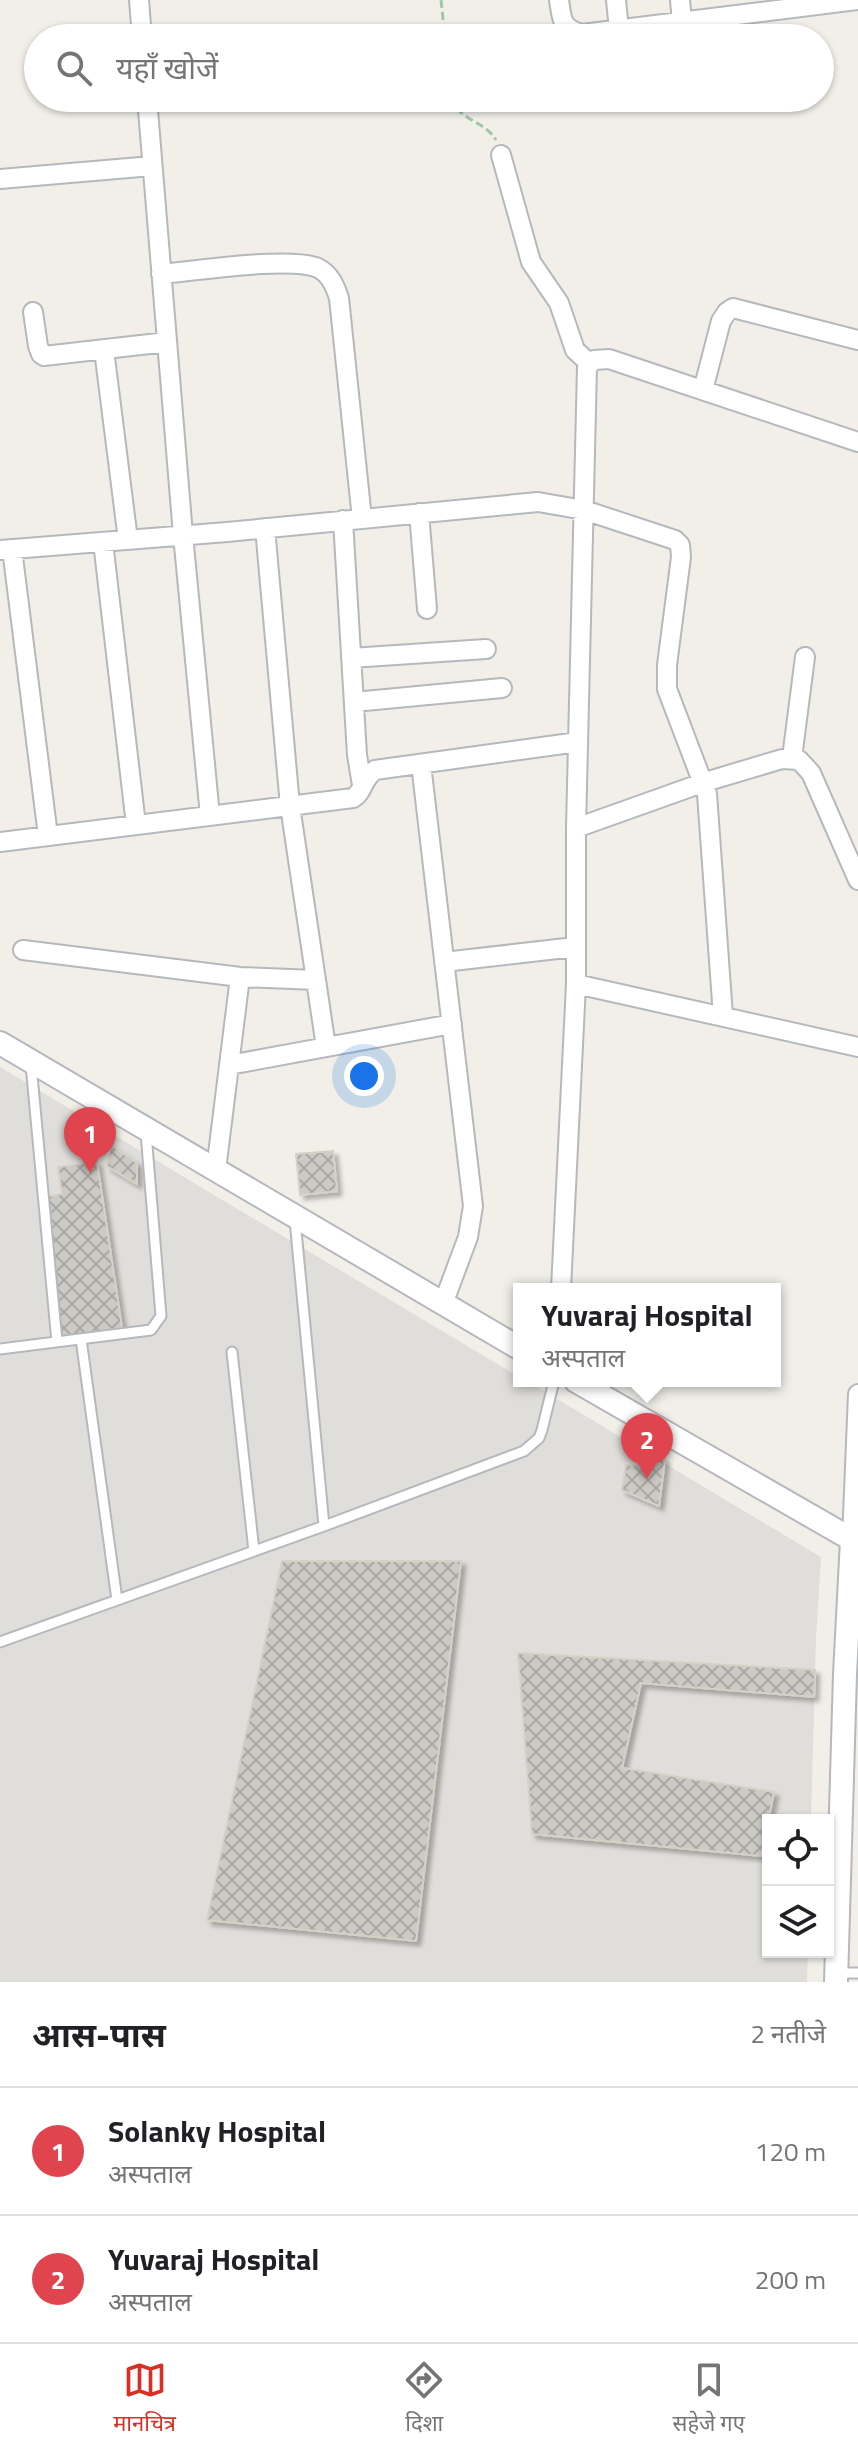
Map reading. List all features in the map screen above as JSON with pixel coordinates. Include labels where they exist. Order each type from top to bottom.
[{"type":"street","points":[[139,0],[141,24]]},
{"type":"street","points":[[559,0],[564,24]]},
{"type":"street","points":[[616,0],[618,24]]},
{"type":"street","points":[[680,0],[682,22]]},
{"type":"street","points":[[666,24],[738,8],[858,0]]},
{"type":"street","points":[[148,112],[210,816]]},
{"type":"street","points":[[501,155],[531,262],[559,303],[575,350],[589,363]]},
{"type":"street","points":[[0,179],[152,166]]},
{"type":"street","points":[[161,274],[285,263],[316,268],[328,275],[339,298],[362,519]]},
{"type":"street","points":[[703,390],[721,321],[733,308],[858,340]]},
{"type":"street","points":[[33,312],[38,346],[41,354],[48,356],[167,342]]},
{"type":"street","points":[[104,350],[128,540]]},
{"type":"street","points":[[589,363],[609,359],[858,442]]},
{"type":"street","points":[[561,1283],[576,984],[576,828],[586,377],[589,363]]},
{"type":"street","points":[[48,836],[6,550],[538,502],[584,510],[675,540],[680,545],[667,689],[705,782],[723,1016]]},
{"type":"street","points":[[419,513],[427,609]]},
{"type":"street","points":[[343,520],[357,755],[362,785]]},
{"type":"street","points":[[265,528],[290,806],[326,1047]]},
{"type":"street","points":[[103,542],[136,825]]},
{"type":"street","points":[[351,658],[486,649]]},
{"type":"street","points":[[792,758],[805,657]]},
{"type":"street","points":[[354,702],[502,688]]},
{"type":"street","points":[[0,842],[353,798],[359,795],[367,776],[375,770],[578,742]]},
{"type":"street","points":[[576,828],[705,782],[792,758],[799,760],[811,773],[858,880]]},
{"type":"street","points":[[421,764],[473,1206],[468,1237],[443,1304]]},
{"type":"street","points":[[444,962],[575,947]]},
{"type":"street","points":[[23,950],[240,977],[316,980]]},
{"type":"street","points":[[216,1170],[240,977]]},
{"type":"street","points":[[576,984],[858,1047]]},
{"type":"street","points":[[229,1065],[452,1024]]},
{"type":"street","points":[[0,1043],[513,1345]]},
{"type":"street","points":[[586,1387],[855,1542]]},
{"type":"street","points":[[843,1976],[858,1394]]},
{"type":"lane","points":[[31,1061],[57,1342]]},
{"type":"lane","points":[[0,1349],[151,1330],[161,1316],[146,1129]]},
{"type":"lane","points":[[295,1216],[324,1526]]},
{"type":"lane","points":[[81,1339],[117,1600]]},
{"type":"lane","points":[[232,1352],[254,1551]]},
{"type":"lane","points":[[0,1642],[524,1451],[539,1438],[553,1387]]},
{"type":"path","points":[[441,0],[444,24]]},
{"type":"path","points":[[461,112],[491,132],[501,155]]},
{"type":"shaded area","points":[[0,1067],[513,1373],[513,1387],[537,1387],[821,1557],[811,1814],[762,1814],[762,1958],[808,1958],[807,1982],[0,1982]]},
{"type":"building","points":[[111,1145],[137,1163],[137,1184],[107,1166]]},
{"type":"building","points":[[333,1151],[337,1191],[300,1195],[296,1154]]},
{"type":"building","points":[[97,1162],[122,1328],[60,1337],[39,1198],[62,1194],[58,1167]]},
{"type":"building","points":[[643,1451],[665,1459],[659,1506],[622,1490],[626,1465],[641,1466]]},
{"type":"building","points":[[282,1561],[461,1561],[416,1941],[207,1920]]},
{"type":"building","points":[[518,1653],[815,1670],[814,1697],[641,1683],[622,1768],[774,1792],[770,1814],[762,1814],[761,1856],[532,1834]]},
{"type":"place","name":"Solanky Hospital","points":[[90,1173]]},
{"type":"place","name":"Yuvaraj Hospital","points":[[647,1479]]}]
